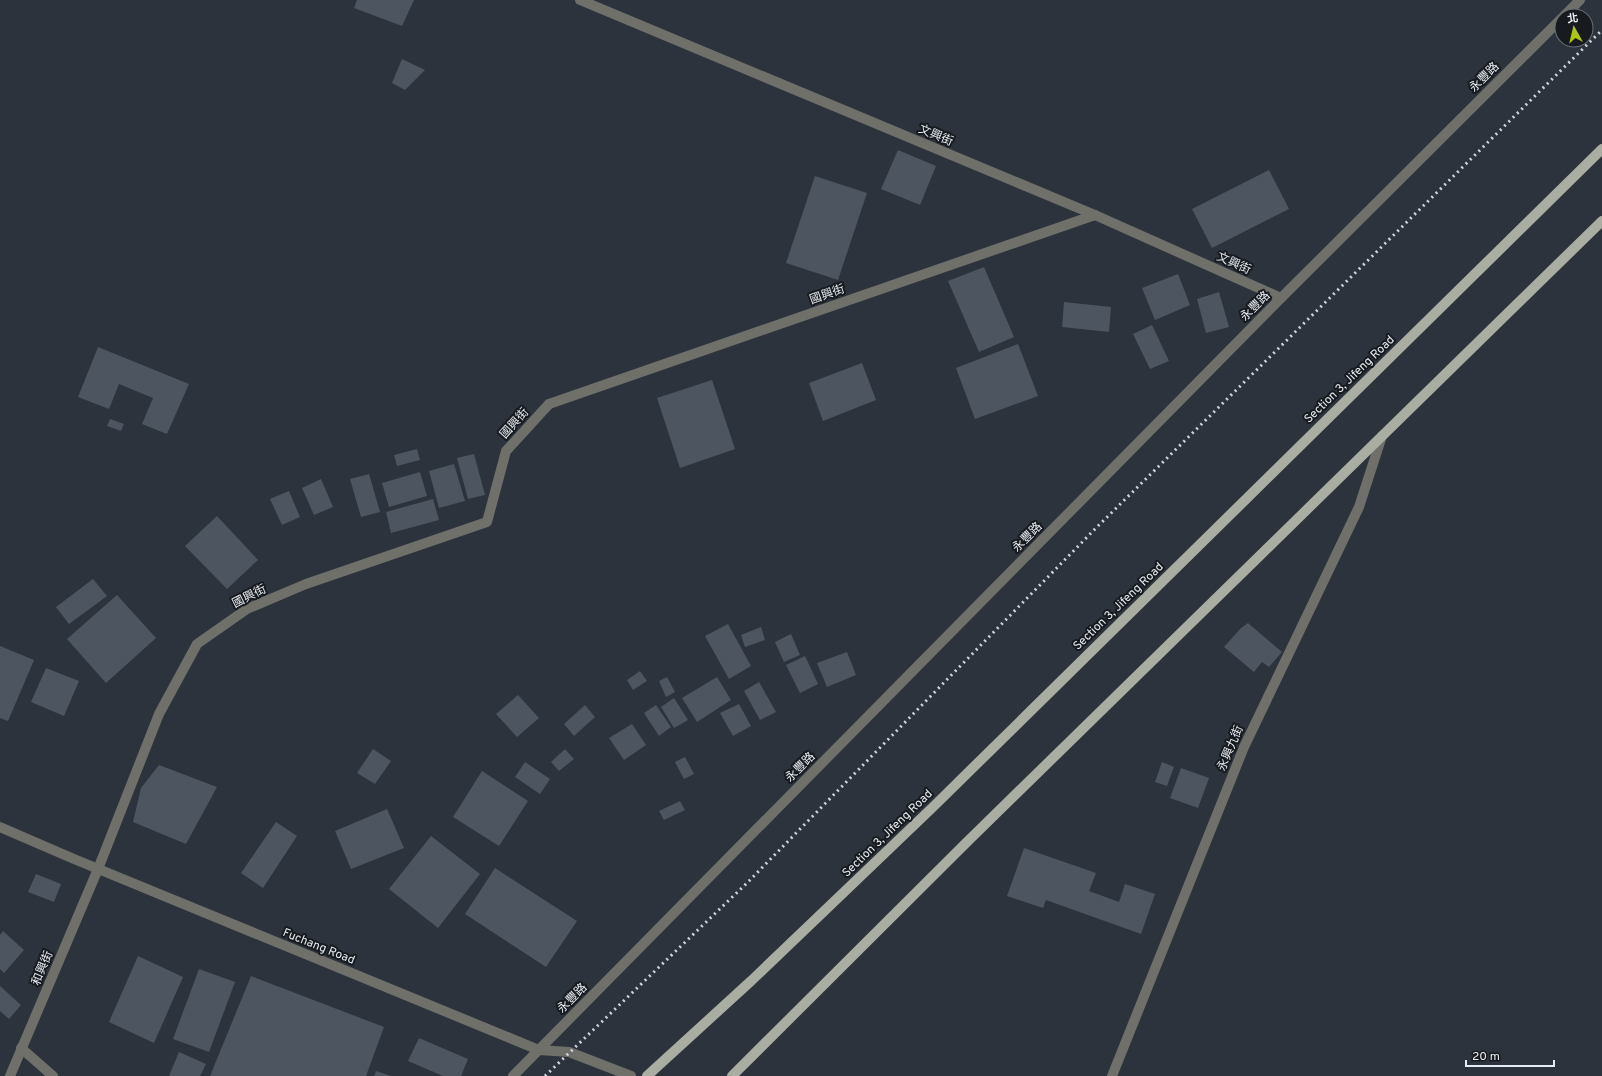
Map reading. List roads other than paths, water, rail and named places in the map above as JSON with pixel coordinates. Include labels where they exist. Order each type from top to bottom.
[{"type":"main road","name":"Section 3, Jifeng Road","points":[[647,1076],[751,982],[938,801],[1602,149]]},
{"type":"main road","points":[[732,1076],[968,841],[1602,221]]},
{"type":"street","name":"文興街","points":[[580,0],[1095,215],[1281,298]]},
{"type":"street","name":"永豐路","points":[[1572,8],[1580,0]]},
{"type":"street","name":"永豐路","points":[[513,1076],[1281,298],[1554,26]]},
{"type":"street","name":"國興街","points":[[98,869],[159,714],[197,644],[254,606],[306,584],[487,522],[506,451],[549,404],[1095,215]]},
{"type":"street","name":"永興九街","points":[[1112,1076],[1244,747],[1359,507],[1382,436]]},
{"type":"street","name":"Fuchang Road","points":[[0,827],[98,869],[539,1050],[569,1052],[631,1076]]},
{"type":"street","name":"和興街","points":[[10,1076],[98,869]]},
{"type":"street","points":[[21,1048],[53,1076]]},
{"type":"railway","points":[[545,1076],[747,883],[1097,527],[1602,30]]}]
